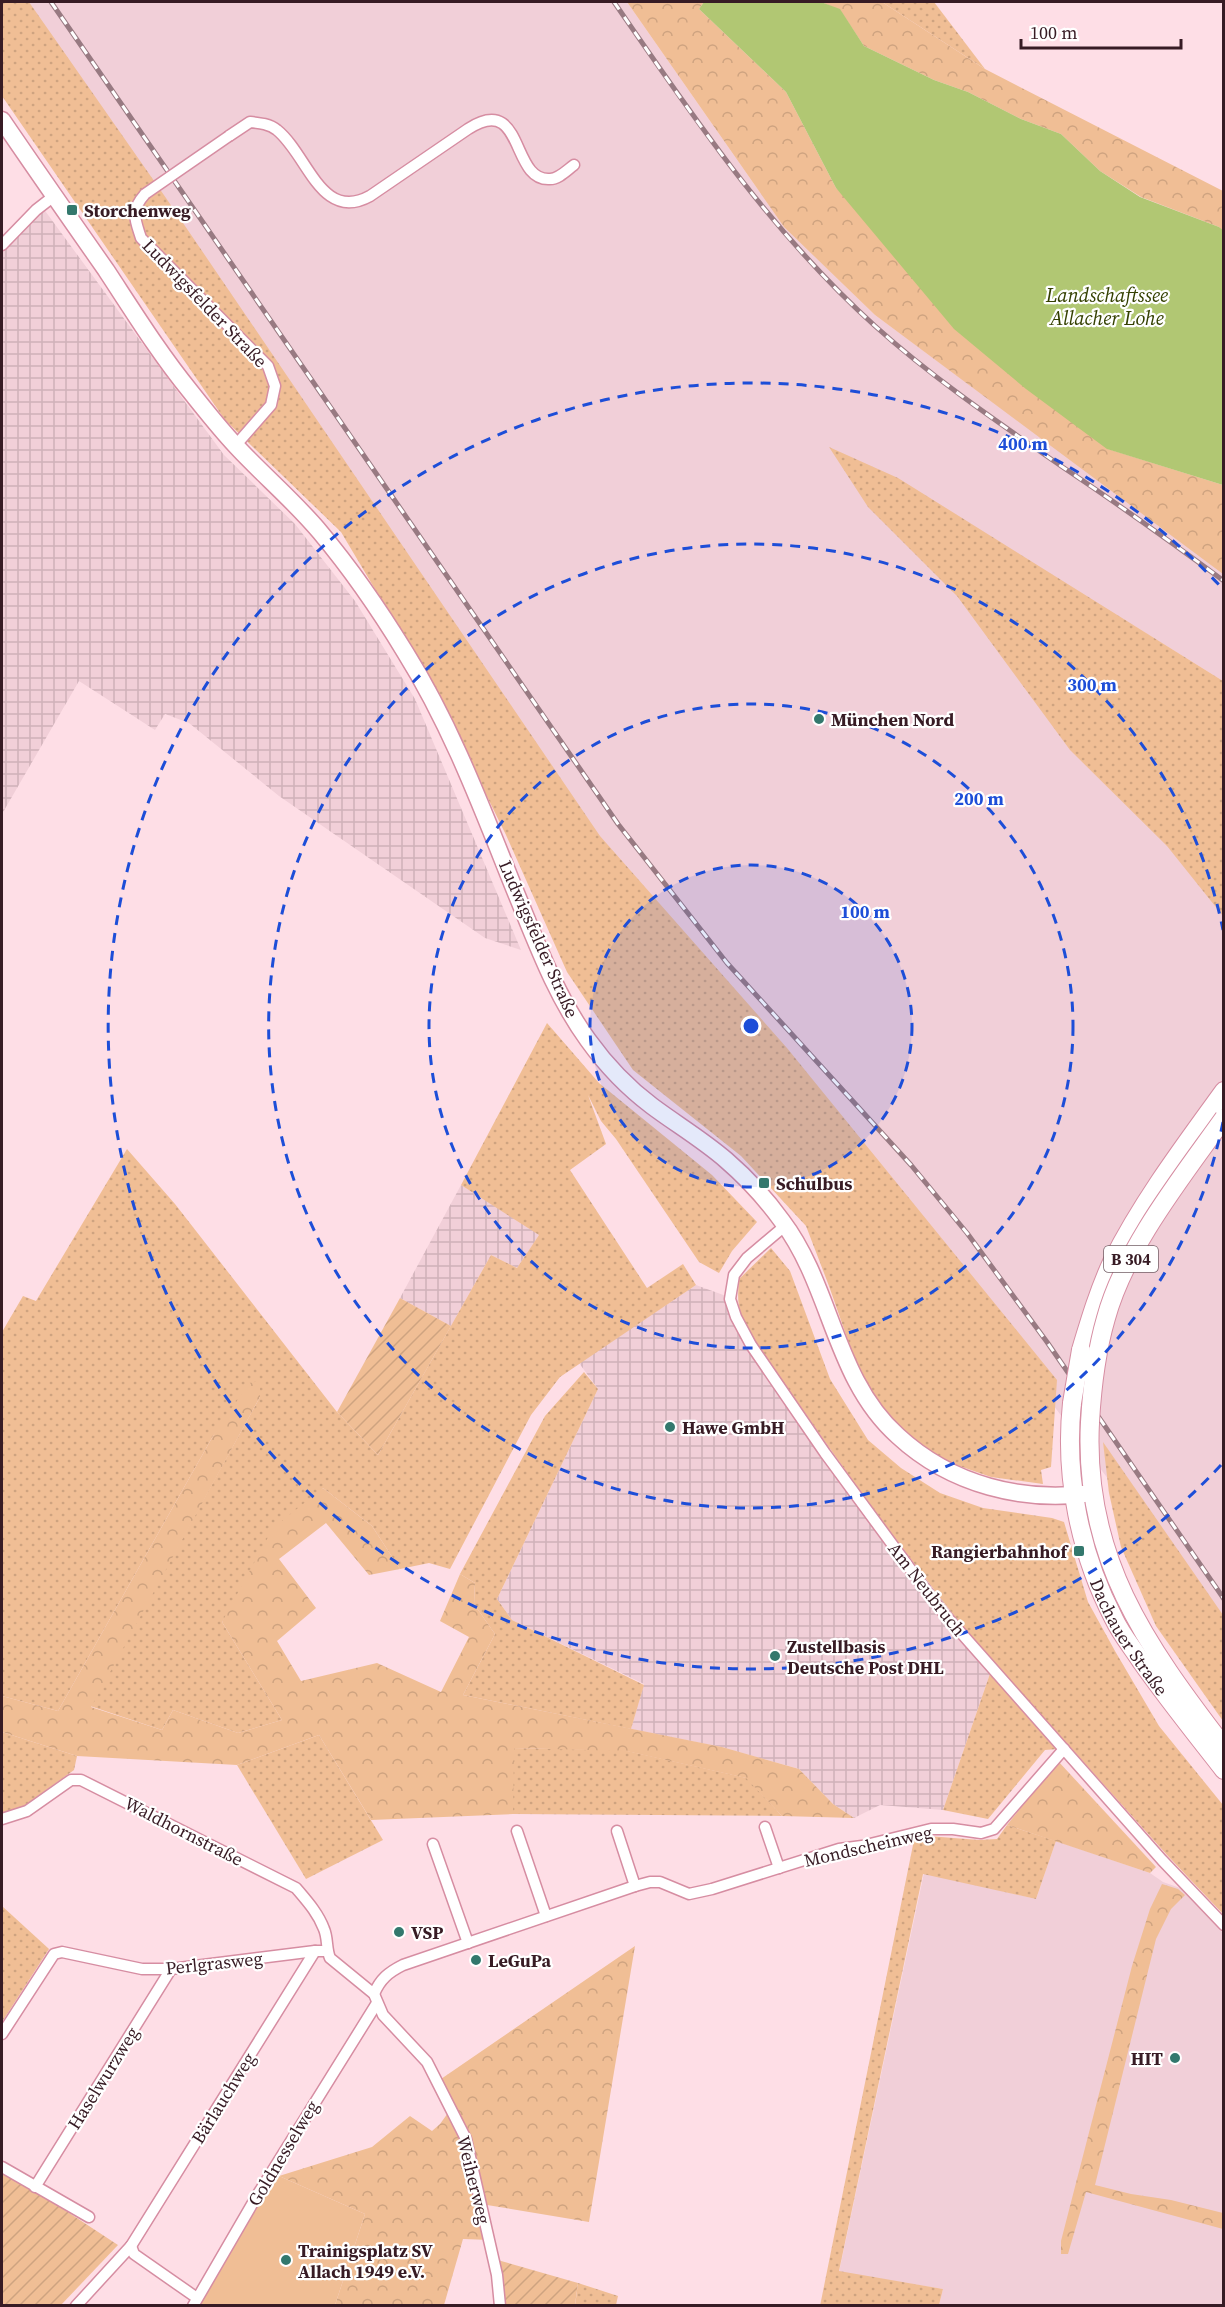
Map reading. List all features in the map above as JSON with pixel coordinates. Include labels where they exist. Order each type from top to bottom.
[{"type":"main road","name":"Dachauer Straße","points":[[1224,1091],[1131,1228],[1112,1264],[1092,1311],[1078,1360],[1068,1434],[1074,1496],[1089,1559],[1114,1620],[1159,1687],[1224,1770]]},
{"type":"main road","name":"Dachauer Straße","points":[[1224,1118],[1165,1202],[1132,1257],[1118,1287],[1106,1317],[1093,1375],[1088,1450],[1099,1526],[1112,1568],[1128,1606],[1174,1682],[1224,1747]]},
{"type":"street","name":"Ludwigsfelder Straße","points":[[2,120],[186,386],[236,446],[319,530],[367,596],[425,686],[449,733],[543,957],[573,1019],[604,1062],[647,1102],[726,1160],[758,1191],[786,1226],[817,1283],[852,1374],[863,1396],[885,1424],[900,1439],[943,1469],[970,1482],[1011,1492],[1074,1496],[1094,1493]]},
{"type":"street","name":"Ludwigsfelder Straße","points":[[236,446],[271,405],[275,387],[268,366],[141,238],[135,216],[136,204],[145,194],[250,122],[265,124],[276,129],[321,187],[334,200],[349,204],[360,202],[370,196],[480,121],[493,120],[505,126],[514,136],[528,168],[534,174],[549,180],[574,165]]},
{"type":"street","points":[[2,245],[36,210],[54,196]]},
{"type":"street","name":"Am Neubruch","points":[[786,1226],[747,1258],[734,1275],[730,1299],[736,1317],[751,1346],[825,1453],[939,1608],[1162,1860],[1224,1925]]},
{"type":"street","name":"Mondscheinweg","points":[[375,1998],[378,1985],[390,1971],[635,1886],[660,1882],[689,1894],[839,1850],[931,1828],[981,1833],[994,1829],[1064,1749]]},
{"type":"street","name":"Waldhornstraße","points":[[2,1819],[27,1811],[71,1780],[81,1780],[296,1888],[311,1905],[325,1931],[329,1955]]},
{"type":"street","name":"Mondscheinweg","points":[[765,1827],[779,1868]]},
{"type":"street","points":[[617,1831],[635,1886]]},
{"type":"street","points":[[517,1832],[546,1916]]},
{"type":"street","points":[[433,1844],[468,1943]]},
{"type":"street","name":"Perlgrasweg","points":[[2,2034],[54,1954],[62,1952],[142,1969],[171,1969],[315,1951],[329,1955]]},
{"type":"street","name":"Bärlauchweg","points":[[76,2306],[131,2246],[315,1951]]},
{"type":"street","name":"Weiherweg","points":[[329,1955],[375,1998],[383,2015],[427,2062],[466,2139],[497,2275],[500,2306]]},
{"type":"street","name":"Haselwurzweg","points":[[35,2187],[171,1969]]},
{"type":"street","name":"Goldnesselweg","points":[[195,2302],[375,1998]]},
{"type":"street","points":[[2,2167],[89,2217]]},
{"type":"street","points":[[131,2246],[134,2254],[195,2302]]},
{"type":"shaded area","points":[[16,2],[627,2],[782,224],[875,315],[1098,480],[1223,558],[1223,681],[1133,625],[1223,877],[1223,1634],[1008,1344],[672,953]]},
{"type":"shaded area","points":[[43,208],[224,455],[295,524],[355,601],[415,699],[521,950],[485,938],[279,796],[189,723],[165,714],[155,730],[79,681],[2,814],[2,251]]},
{"type":"shaded area","points":[[461,1185],[540,1234],[517,1268],[491,1255],[451,1326],[400,1298]]},
{"type":"shaded area","points":[[696,1285],[737,1300],[741,1316],[756,1342],[831,1450],[993,1665],[943,1810],[880,1805],[854,1818],[833,1804],[799,1769],[721,1747],[631,1729],[644,1684],[512,1620],[497,1599],[598,1389],[579,1363]]},
{"type":"shaded area","points":[[1056,1841],[1150,1873],[1163,1882],[1180,1888],[1223,1933],[1223,2305],[939,2305],[943,2289],[839,2272],[924,1873],[1036,1899]]},
{"type":"green space","points":[[2,2],[29,2],[166,198],[600,836],[787,1048],[1057,1380],[1051,1467],[1041,1470],[1043,1484],[991,1477],[945,1461],[923,1449],[904,1433],[879,1406],[860,1375],[806,1226],[741,1156],[633,1070],[567,972],[506,835],[432,685],[341,532],[225,420],[2,96]]},
{"type":"green space","points":[[627,2],[704,2],[699,9],[786,92],[836,188],[1108,449],[1223,485],[1223,574],[875,315],[784,227]]},
{"type":"green space","points":[[821,2],[882,2],[985,69],[1223,191],[1223,231],[1219,227],[1141,197],[1100,171],[1061,134],[1021,119],[968,92],[934,80],[864,46],[840,10]]},
{"type":"green space","points":[[882,2],[934,2],[985,69]]},
{"type":"green space","points":[[829,447],[898,478],[1223,681],[1223,916],[1167,846],[1070,750],[957,596],[868,507]]},
{"type":"green space","points":[[547,1023],[599,1083],[712,1175],[757,1222],[732,1251],[719,1273],[699,1262],[616,1139],[601,1121],[588,1095],[606,1144],[570,1170],[647,1288],[683,1264],[696,1285],[560,1377],[531,1415],[450,1569],[429,1563],[400,1569],[372,1526],[323,1488],[222,1622],[282,1720],[238,1733],[173,1710],[162,1730],[90,1706],[260,1397],[260,1382],[213,1436],[58,1711],[2,1696],[2,1332],[23,1296],[36,1301],[127,1149],[175,1204],[337,1412],[378,1455],[491,1255],[517,1268],[539,1235],[461,1185]]},
{"type":"green space","points":[[771,1248],[790,1271],[830,1379],[868,1440],[901,1468],[940,1493],[983,1508],[1052,1518],[1064,1522],[1088,1602],[1115,1651],[1159,1726],[1223,1805],[1223,1914],[1071,1748],[1045,1750],[988,1819],[943,1810],[993,1665],[872,1507],[769,1364],[746,1327],[739,1306],[739,1279]]},
{"type":"green space","points":[[400,1298],[451,1326],[378,1455],[337,1412]]},
{"type":"green space","points":[[584,1372],[598,1389],[497,1599],[512,1620],[644,1685],[631,1729],[463,1695],[495,1634],[474,1604],[475,1583],[460,1574],[545,1416]]},
{"type":"green space","points":[[260,1381],[260,1397],[91,1707],[162,1730],[173,1710],[238,1733],[282,1720],[222,1622],[273,1528],[323,1488],[372,1526],[400,1569],[369,1575],[326,1523],[279,1559],[316,1608],[277,1641],[301,1681],[377,1663],[441,1692],[469,1637],[440,1621],[460,1574],[475,1583],[474,1604],[495,1634],[463,1695],[722,1747],[799,1769],[833,1804],[854,1818],[782,1816],[746,1778],[626,1751],[514,1748],[513,1814],[371,1820],[319,1735],[237,1765],[77,1756],[2,1732],[2,1696],[58,1711],[213,1436],[249,1383]]},
{"type":"green space","points":[[1103,1442],[1223,1615],[1223,1721],[1156,1626],[1121,1547],[1109,1493]]},
{"type":"green space","points":[[2,1732],[77,1756],[74,1770],[20,1809],[2,1814]]},
{"type":"green space","points":[[319,1735],[383,1840],[306,1879],[237,1765]]},
{"type":"green space","points":[[513,1748],[623,1750],[747,1778],[782,1816],[513,1814]]},
{"type":"green space","points":[[1058,1761],[1156,1867],[1150,1873],[1007,1825]]},
{"type":"green space","points":[[1007,1825],[1056,1841],[1036,1899],[923,1874],[839,2271],[943,2289],[939,2305],[820,2306],[915,1835],[979,1840],[997,1839]]},
{"type":"green space","points":[[1162,1884],[1178,1889],[1185,1895],[1171,1909],[1156,1939],[1095,2185],[1223,2213],[1223,2229],[1086,2192],[1068,2254],[1061,2254],[1061,2241],[1132,1966],[1150,1909]]},
{"type":"green space","points":[[2,1906],[49,1949],[2,2022]]},
{"type":"green space","points":[[635,1946],[589,2222],[481,2204],[490,2240],[463,2239],[444,2305],[335,2305],[365,2214],[279,2176],[372,2147],[410,2116],[432,2131],[453,2106],[441,2079]]},
{"type":"green space","points":[[2,2169],[118,2245],[61,2305],[2,2305]]},
{"type":"green space","name":"Trainigsplatz SV Allach 1949 e.V.","points":[[275,2170],[279,2176],[365,2214],[335,2305],[194,2306]]},
{"type":"green space","points":[[494,2259],[578,2283],[575,2305],[501,2305]]},
{"type":"green space","points":[[578,2283],[618,2296],[616,2305],[575,2306]]},
{"type":"water","name":"Landschaftssee Allacher Lohe","points":[[704,2],[821,2],[840,9],[864,46],[934,80],[968,92],[1021,119],[1061,134],[1100,171],[1140,197],[1219,227],[1224,231],[1223,485],[1107,449],[1026,389],[954,329],[836,188],[786,92],[699,9]]},
{"type":"railway","points":[[51,2],[618,824],[727,963],[911,1165],[967,1233],[1047,1342],[1224,1599]]},
{"type":"railway","points":[[614,2],[704,130],[767,212],[801,251],[875,326],[967,400],[1224,581]]},
{"type":"place","name":"Storchenweg","points":[[72,210]]},
{"type":"place","name":"München Nord","points":[[819,719]]},
{"type":"place","name":"Schulbus","points":[[764,1183]]},
{"type":"place","name":"Hawe GmbH","points":[[670,1427]]},
{"type":"place","name":"Rangierbahnhof","points":[[1079,1551]]},
{"type":"place","name":"Zustellbasis Deutsche Post DHL","points":[[775,1656]]},
{"type":"place","name":"VSP","points":[[399,1932]]},
{"type":"place","name":"LeGuPa","points":[[476,1960]]},
{"type":"place","name":"HIT","points":[[1175,2058]]},
{"type":"place","name":"Trainigsplatz SV Allach 1949 e.V.","points":[[286,2260]]}]
